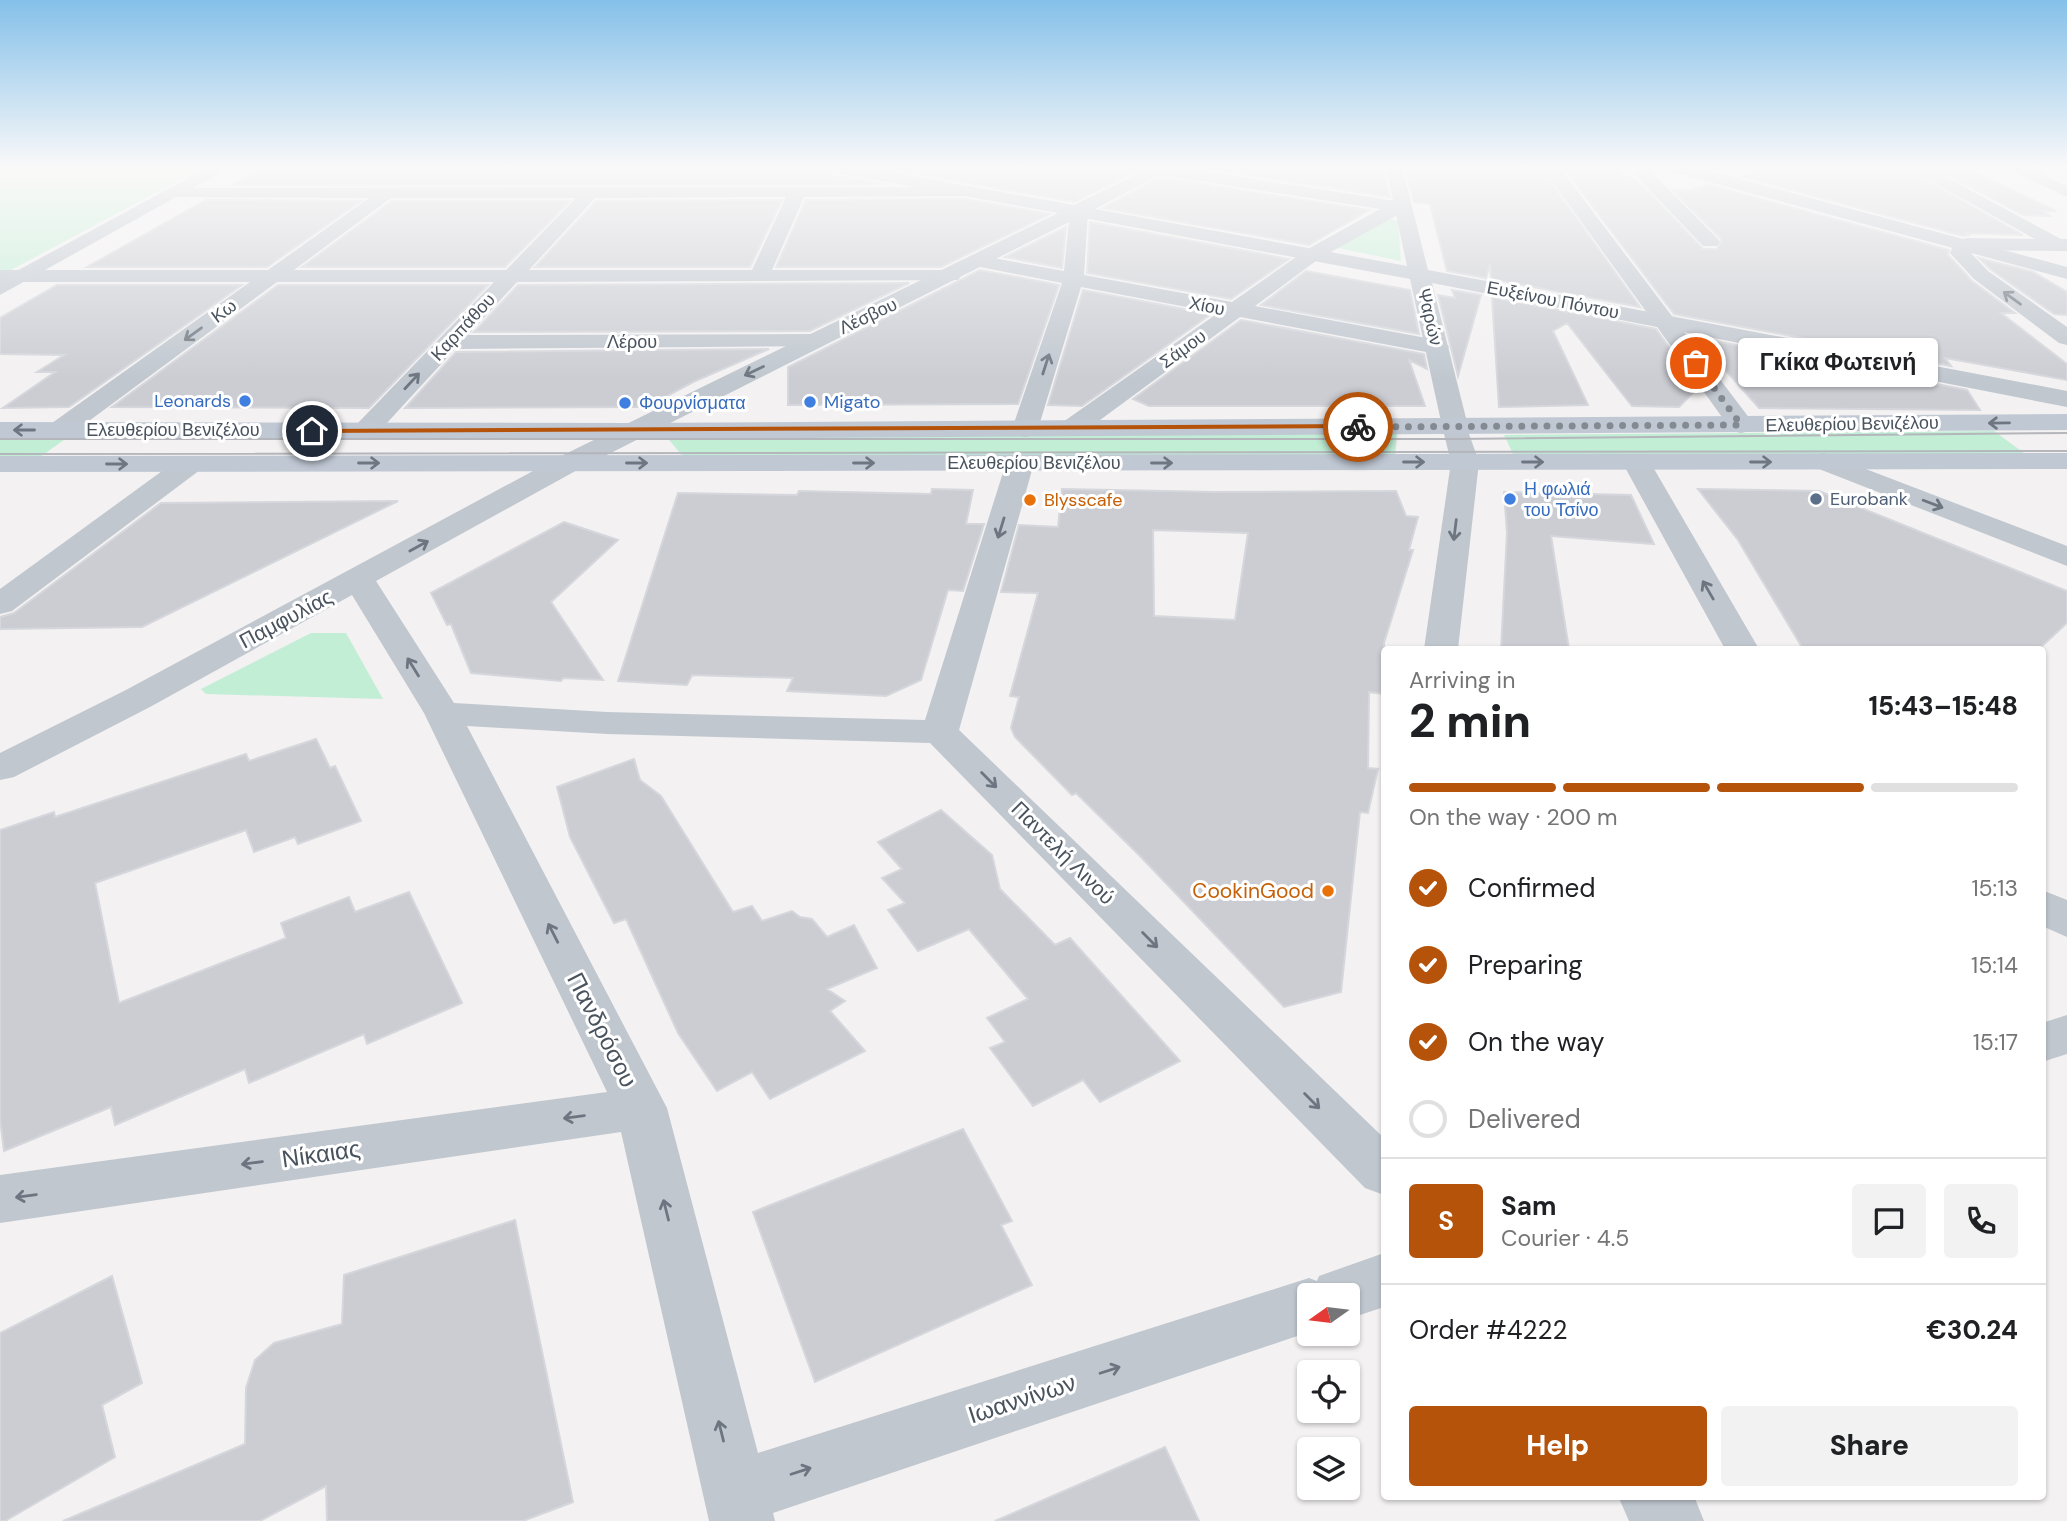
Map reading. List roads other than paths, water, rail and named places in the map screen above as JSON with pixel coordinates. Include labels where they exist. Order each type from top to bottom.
[{"type":"main road","name":"Ελευθερίου Βενιζέλου","points":[[0,430],[631,431],[2067,422]]},
{"type":"main road","name":"Ελευθερίου Βενιζέλου","points":[[0,464],[2067,461]]},
{"type":"street","points":[[0,289],[93,238]]},
{"type":"street","name":"Κω","points":[[61,429],[325,238]]},
{"type":"street","name":"Καρπάθου","points":[[365,431],[548,238]]},
{"type":"street","points":[[759,276],[776,238]]},
{"type":"street","name":"Λέσβου","points":[[569,463],[1025,238]]},
{"type":"street","points":[[1025,429],[1073,280],[1077,238]]},
{"type":"street","name":"Ευξείνου Πόντου","points":[[1226,238],[2067,399]]},
{"type":"street","name":"Σάμου","points":[[1072,428],[1313,254],[1342,238]]},
{"type":"street","name":"Ψαρών","points":[[1411,238],[1465,462]]},
{"type":"street","points":[[1603,238],[1741,425]]},
{"type":"street","points":[[1706,238],[1710,242]]},
{"type":"street","points":[[1936,238],[2067,273]]},
{"type":"street","points":[[1962,245],[2064,246]]},
{"type":"street","points":[[1962,245],[1960,253],[1981,275],[2067,338]]},
{"type":"street","name":"Χίου","points":[[978,261],[1437,347]]},
{"type":"street","points":[[0,276],[951,276]]},
{"type":"street","name":"Λέρου","points":[[450,342],[814,341]]},
{"type":"street","points":[[1824,461],[2067,557]]},
{"type":"street","points":[[1441,646],[1465,462]]},
{"type":"street","points":[[1636,462],[1740,646]]},
{"type":"street","name":"Παμφυλίας","points":[[0,768],[137,699],[569,463]]},
{"type":"street","points":[[442,713],[607,723],[940,732],[1020,463]]},
{"type":"street","points":[[0,604],[190,464]]},
{"type":"street","name":"Πανδρόσου","points":[[359,580],[442,713],[641,1108],[739,1507]]},
{"type":"street","name":"Παντελή Λινού","points":[[940,732],[1381,1169]]},
{"type":"street","points":[[2046,908],[2067,921]]},
{"type":"street","points":[[2046,1042],[2067,1034]]},
{"type":"street","name":"Νίκαιας","points":[[0,1199],[641,1108]]},
{"type":"street","points":[[1360,1288],[1381,1281]]},
{"type":"street","name":"Ιωαννίνων","points":[[739,1507],[1297,1309]]},
{"type":"street","points":[[1654,1500],[1671,1521]]},
{"type":"tram line","points":[[0,439],[1458,439],[2067,433]]},
{"type":"tram line","points":[[0,454],[2067,451]]},
{"type":"place","name":"Γκίκα Φωτεινή","points":[[1696,363]]},
{"type":"place","name":"Leonards","points":[[245,401]]},
{"type":"place","name":"Migato","points":[[810,402]]},
{"type":"place","name":"Φουρνίσματα","points":[[625,403]]},
{"type":"place","name":"Η φωλιά του Τσίνο","points":[[1510,499]]},
{"type":"place","name":"Eurobank","points":[[1816,499]]},
{"type":"place","name":"Blysscafe","points":[[1030,500]]},
{"type":"place","name":"CookinGood","points":[[1328,891]]}]
